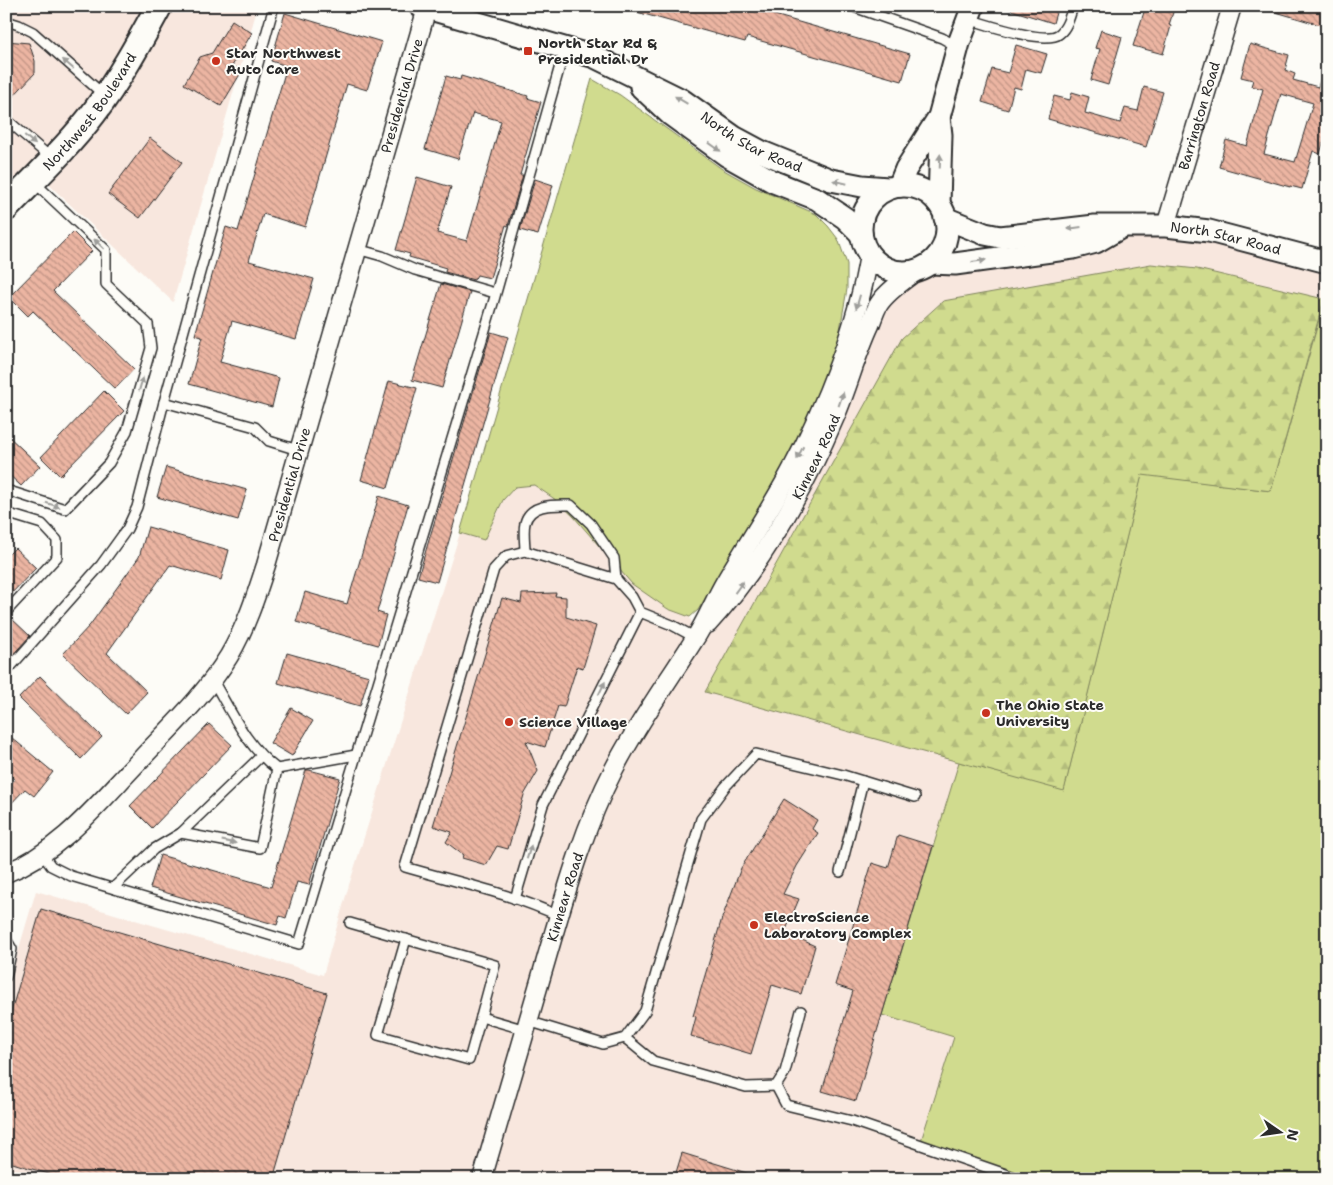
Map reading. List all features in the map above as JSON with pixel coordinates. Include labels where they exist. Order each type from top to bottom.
[{"type":"main road","name":"Northwest Boulevard","points":[[6,208],[53,160],[93,114],[136,48],[159,6]]},
{"type":"street","name":"Barrington Road","points":[[1166,226],[1232,6]]},
{"type":"street","name":"North Star Road","points":[[423,7],[566,47],[595,57],[682,100],[734,137],[762,152],[831,180],[862,186],[894,187]]},
{"type":"street","name":"Presidential Drive","points":[[6,873],[43,855],[66,836],[181,717],[230,655],[248,617],[266,564],[357,249],[423,7]]},
{"type":"street","points":[[894,187],[939,117],[958,47],[970,12]]},
{"type":"street","name":"North Star Road","points":[[624,71],[671,115],[726,155],[774,182],[817,199],[844,218],[861,234]]},
{"type":"street","points":[[939,117],[942,211],[947,231],[939,254],[925,266],[901,272],[875,262],[864,245],[861,234],[861,220],[867,207],[876,196],[894,187],[911,186],[922,190],[931,196],[942,211]]},
{"type":"street","name":"North Star Road","points":[[942,211],[985,234],[1000,237],[1095,226],[1166,226],[1209,232],[1327,262]]},
{"type":"street","name":"North Star Road","points":[[925,266],[956,264],[1074,248],[1096,242],[1123,227]]},
{"type":"street","name":"Kinnear Road","points":[[696,638],[716,596],[792,470],[821,410],[848,335],[865,280],[869,254]]},
{"type":"street","name":"Kinnear Road","points":[[482,1179],[584,836],[614,770],[648,709],[696,638],[728,603],[766,550],[805,482],[835,416],[860,347],[879,303],[892,290],[925,266]]},
{"type":"lane","points":[[6,672],[101,565],[127,529],[137,507],[164,402],[274,6]]},
{"type":"lane","points":[[851,6],[942,38],[958,47]]},
{"type":"lane","points":[[970,12],[1035,37],[1050,38],[1058,36],[1065,29],[1073,6]]},
{"type":"lane","points":[[6,21],[33,32],[105,96]]},
{"type":"lane","points":[[43,855],[51,866],[70,876],[299,944],[496,294],[566,47]]},
{"type":"lane","points":[[6,119],[53,160]]},
{"type":"lane","points":[[6,490],[65,509],[109,463],[127,431],[151,348],[148,324],[106,284],[106,250],[33,181]]},
{"type":"lane","points":[[357,249],[382,256],[415,270],[496,294]]},
{"type":"lane","points":[[164,402],[255,427],[269,441],[298,450]]},
{"type":"lane","points":[[525,552],[525,522],[533,511],[547,505],[571,504],[591,524],[614,558],[616,579]]},
{"type":"lane","points":[[6,513],[42,524],[57,540],[58,557],[6,612]]},
{"type":"lane","points":[[559,916],[541,907],[405,867],[494,569],[506,556],[525,552],[616,579],[632,597],[640,612],[672,624],[696,638]]},
{"type":"lane","points":[[515,899],[544,806],[640,612]]},
{"type":"lane","points":[[212,679],[248,742],[277,769],[356,755]]},
{"type":"lane","points":[[481,1017],[603,1044],[625,1038],[645,1011],[701,819],[725,787],[756,754],[915,796]]},
{"type":"lane","points":[[113,888],[154,849],[181,833],[261,756]]},
{"type":"lane","points":[[181,833],[260,848],[277,769]]},
{"type":"lane","points":[[840,872],[862,781]]},
{"type":"lane","points":[[350,923],[495,965],[469,1060],[378,1035],[406,940]]},
{"type":"lane","points":[[6,940],[12,949],[6,977]]},
{"type":"lane","points":[[776,1086],[785,1072],[801,1011]]},
{"type":"lane","points":[[625,1038],[653,1061],[746,1087],[776,1086]]},
{"type":"lane","points":[[776,1086],[786,1105],[852,1121],[1020,1179]]},
{"type":"shaded area","points":[[6,6],[258,6],[173,302],[42,178],[6,213]]},
{"type":"shaded area","name":"The Ohio State University","points":[[1123,227],[1327,262],[1327,1179],[6,1179],[6,992],[36,891],[323,975],[349,885],[460,533],[484,540],[503,500],[515,487],[534,485],[556,500],[668,609],[690,617],[696,637],[766,550],[879,303],[919,269]]},
{"type":"green space","points":[[592,79],[620,95],[722,169],[756,188],[816,214],[838,239],[847,264],[847,289],[837,347],[805,428],[776,486],[698,610],[690,617],[668,609],[632,584],[574,517],[556,500],[534,485],[515,487],[503,500],[484,540],[460,533]]},
{"type":"green space","points":[[1151,264],[1197,269],[1324,299],[1271,491],[1142,475],[1064,791],[705,692],[902,338],[943,301]]},
{"type":"green space","points":[[1327,291],[1327,1179],[1020,1179],[920,1144],[954,1037],[882,1015],[959,762],[1064,790],[1142,474],[1271,491]]},
{"type":"building","points":[[634,6],[743,6],[910,54],[902,81],[747,37],[745,42],[633,11]]},
{"type":"building","points":[[1012,6],[1058,6],[1053,23],[1011,10]]},
{"type":"building","points":[[1146,6],[1175,6],[1163,54],[1133,46]]},
{"type":"building","points":[[1270,6],[1327,6],[1327,27],[1269,10]]},
{"type":"building","points":[[285,13],[382,42],[367,90],[347,84],[305,227],[263,214],[249,261],[314,279],[296,339],[232,321],[220,362],[279,378],[272,407],[189,384],[202,337],[195,335],[226,227],[238,231],[287,66],[271,61]]},
{"type":"building","name":"Star Northwest Auto Care","points":[[232,20],[252,33],[232,66],[242,71],[221,106],[184,84],[200,57],[212,53]]},
{"type":"building","points":[[1101,30],[1122,37],[1108,85],[1091,80],[1100,49],[1095,48]]},
{"type":"building","points":[[6,41],[29,43],[35,61],[35,73],[6,104]]},
{"type":"building","points":[[1250,44],[1289,55],[1285,70],[1295,74],[1293,80],[1318,87],[1323,70],[1327,70],[1327,129],[1320,154],[1313,151],[1302,189],[1219,167],[1226,140],[1247,146],[1263,89],[1251,86],[1253,80],[1241,77]],"holes":[[[1281,94],[1313,103],[1295,162],[1264,154]]]},
{"type":"building","points":[[1016,45],[1047,54],[1041,73],[1026,69],[1021,89],[1014,87],[1008,110],[982,102],[992,69],[1008,73]]},
{"type":"building","points":[[446,76],[460,80],[461,76],[528,96],[527,98],[541,102],[520,175],[523,175],[490,278],[477,275],[474,280],[445,272],[446,268],[409,257],[410,254],[396,250],[417,177],[451,187],[437,233],[467,241],[488,168],[501,121],[473,113],[458,159],[425,149]]},
{"type":"building","points":[[1144,87],[1163,92],[1146,147],[1048,119],[1054,96],[1070,100],[1072,92],[1089,97],[1085,113],[1120,123],[1125,108],[1138,111]]},
{"type":"building","points":[[150,138],[182,162],[140,218],[108,194]]},
{"type":"building","points":[[535,179],[553,185],[538,235],[520,230]]},
{"type":"building","points":[[73,232],[92,251],[53,291],[134,369],[115,389],[33,311],[28,316],[9,297]]},
{"type":"building","points":[[441,284],[470,292],[442,388],[412,380]]},
{"type":"building","points":[[491,332],[508,337],[437,582],[418,577]]},
{"type":"building","points":[[389,381],[417,388],[388,488],[361,480]]},
{"type":"building","points":[[104,391],[124,411],[60,476],[41,457]]},
{"type":"building","points":[[6,434],[40,466],[21,486],[6,472]]},
{"type":"building","points":[[166,467],[247,490],[238,520],[157,497]]},
{"type":"building","points":[[379,496],[408,505],[377,612],[386,615],[378,645],[296,622],[305,592],[347,604]]},
{"type":"building","points":[[148,527],[229,550],[221,580],[170,565],[107,653],[147,692],[126,714],[63,654],[90,625],[139,557]]},
{"type":"building","points":[[15,548],[36,568],[6,599],[6,557]]},
{"type":"building","name":"Science Village","points":[[556,593],[555,596],[566,597],[566,617],[596,626],[583,668],[577,666],[564,707],[558,706],[545,747],[526,741],[538,771],[524,795],[508,849],[497,846],[486,865],[462,858],[463,855],[446,842],[452,832],[433,826],[502,598],[521,603],[522,594]]},
{"type":"building","points":[[10,617],[30,636],[6,662],[6,618]]},
{"type":"building","points":[[287,653],[369,676],[360,706],[278,683]]},
{"type":"building","points":[[40,676],[102,737],[81,759],[19,698]]},
{"type":"building","points":[[291,708],[313,721],[292,756],[270,743]]},
{"type":"building","points":[[209,724],[232,745],[152,828],[130,806]]},
{"type":"building","points":[[6,733],[53,772],[34,796],[25,789],[6,809],[6,790],[15,779],[6,772]]},
{"type":"building","points":[[306,770],[340,778],[309,885],[297,882],[286,918],[280,916],[277,925],[150,888],[160,855],[271,887]]},
{"type":"building","name":"ElectroScience Laboratory Complex","points":[[784,799],[817,820],[812,829],[818,833],[797,866],[783,894],[799,899],[785,932],[815,946],[801,994],[772,985],[751,1054],[691,1036],[696,1017],[693,1016],[722,918],[741,868]]},
{"type":"building","points":[[898,835],[933,846],[856,1101],[822,1091],[853,991],[835,985],[872,863],[888,868]]},
{"type":"building","points":[[41,909],[327,993],[273,1179],[65,1179],[6,1161],[6,1029]]},
{"type":"building","points":[[682,1153],[753,1175],[752,1179],[674,1179]]},
{"type":"place","name":"North Star Rd & Presidential Dr","points":[[528,51]]},
{"type":"place","name":"Star Northwest Auto Care","points":[[216,61]]},
{"type":"place","name":"The Ohio State University","points":[[986,713]]},
{"type":"place","name":"Science Village","points":[[509,722]]},
{"type":"place","name":"ElectroScience Laboratory Complex","points":[[754,925]]}]
